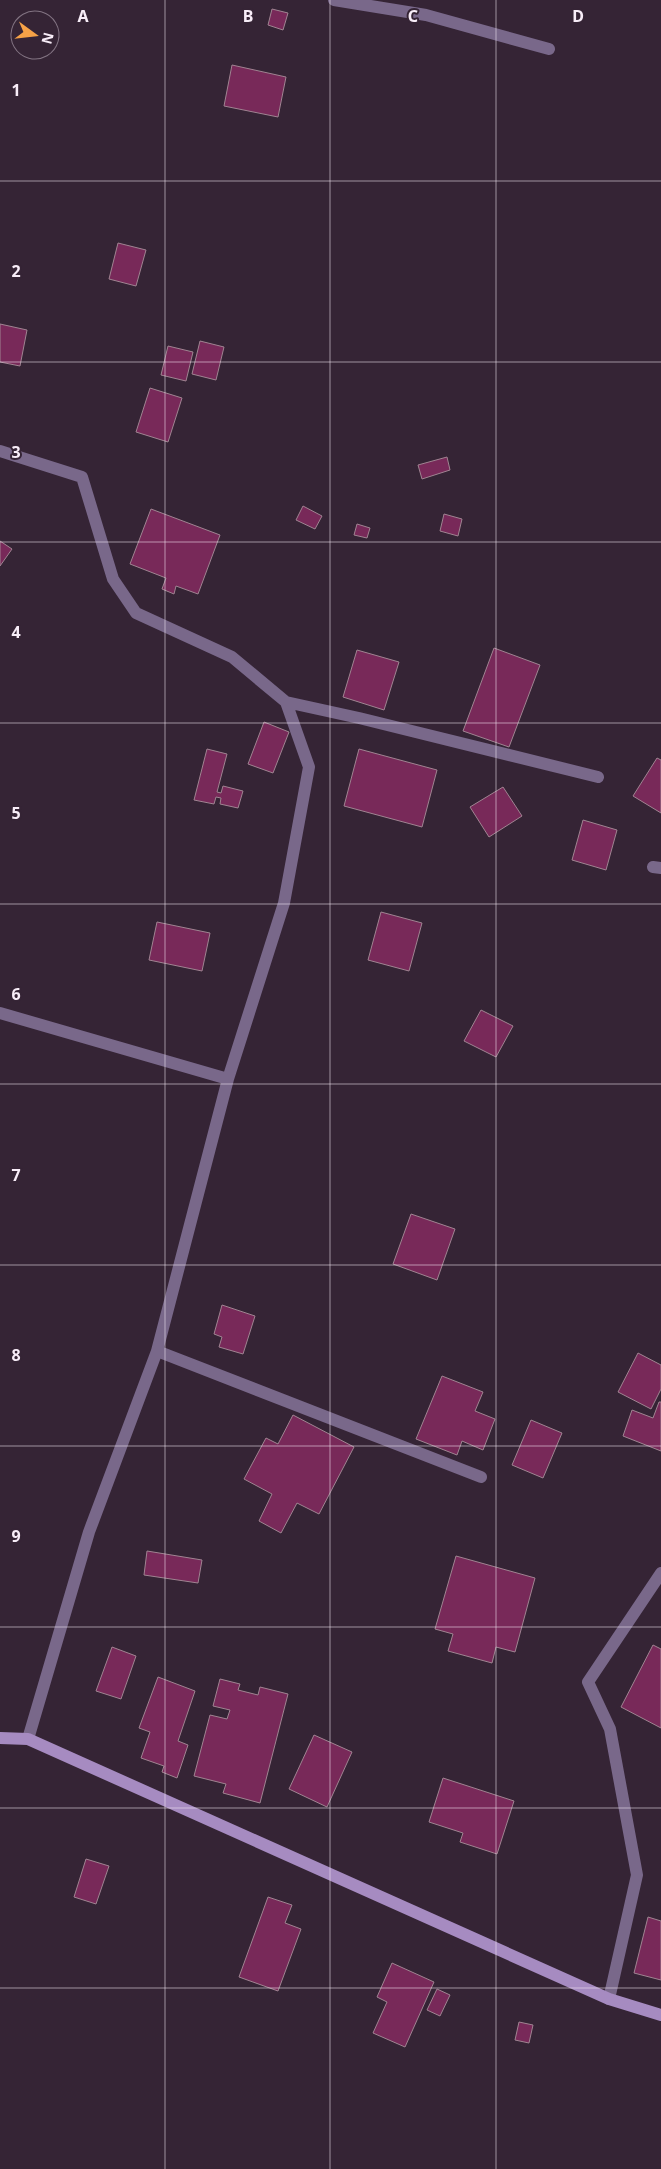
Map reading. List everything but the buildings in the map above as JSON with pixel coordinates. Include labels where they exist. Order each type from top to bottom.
[{"type":"street","points":[[334,0],[426,15],[549,49]]},
{"type":"street","points":[[0,451],[82,477],[113,579],[136,614],[232,657],[286,702],[359,718],[598,778]]},
{"type":"street","points":[[28,1739],[89,1532],[157,1351],[228,1079],[284,903],[309,767],[286,702]]},
{"type":"street","points":[[0,1013],[228,1079]]},
{"type":"street","points":[[157,1351],[481,1477]]},
{"type":"street","points":[[609,1999],[637,1875],[610,1729],[588,1682],[661,1572]]},
{"type":"street","points":[[0,1738],[28,1739],[609,1999],[661,2015]]}]
